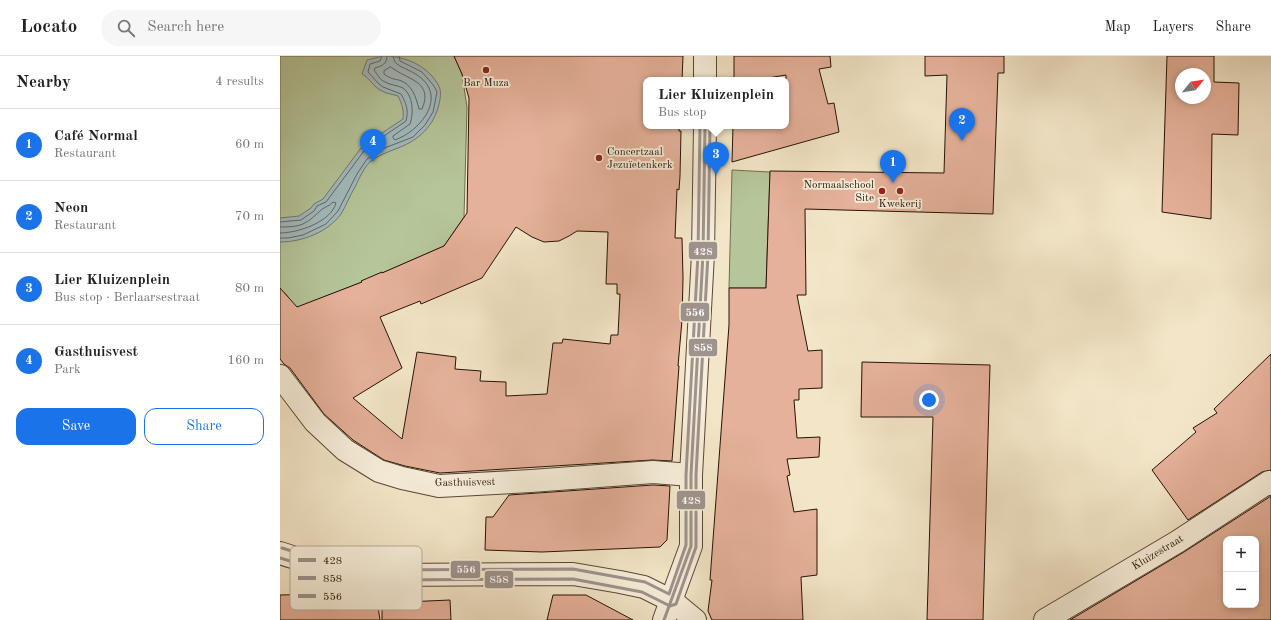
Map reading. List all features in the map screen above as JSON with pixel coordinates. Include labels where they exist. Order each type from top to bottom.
[{"type":"street","points":[[705,56],[705,77]]},
{"type":"street","points":[[668,611],[691,546],[691,475],[703,254],[704,129]]},
{"type":"street","name":"Gasthuisvest","points":[[280,376],[315,422],[345,450],[379,471],[402,478],[439,486],[523,482],[653,472],[691,475]]},
{"type":"street","name":"Kluizestraat","points":[[1044,620],[1177,542],[1270,483]]},
{"type":"street","points":[[280,553],[290,557]]},
{"type":"street","points":[[422,575],[573,574],[644,587],[668,611],[694,620]]},
{"type":"green space","points":[[280,56],[454,56],[462,74],[467,107],[464,217],[444,246],[362,282],[293,309],[287,295],[280,290]]},
{"type":"green space","points":[[732,170],[770,172],[766,288],[729,288]]},
{"type":"water","points":[[383,56],[397,57],[410,61],[422,67],[432,76],[439,86],[440,92],[437,112],[429,125],[413,141],[380,155],[368,164],[341,214],[329,226],[306,238],[288,242],[280,242],[280,218],[299,216],[323,199],[361,148],[370,142],[375,135],[382,133],[403,119],[401,102],[398,96],[386,93],[379,89],[362,74],[367,60]]},
{"type":"building","points":[[454,56],[683,56],[682,77],[643,77],[643,129],[679,129],[679,131],[681,131],[680,176],[679,190],[677,189],[675,238],[682,238],[682,320],[672,461],[652,460],[440,473],[405,466],[384,460],[353,440],[324,414],[290,368],[280,359],[280,288],[297,307],[362,282],[361,281],[444,246],[467,213],[469,98],[462,74]],"holes":[[[516,227],[532,237],[544,242],[559,241],[577,231],[608,232],[606,284],[617,284],[617,294],[620,294],[618,335],[611,335],[610,344],[563,339],[562,343],[553,343],[547,394],[506,396],[506,382],[480,381],[481,371],[455,369],[456,357],[417,352],[402,439],[353,398],[402,368],[380,317],[420,301],[421,304],[482,278]]]},
{"type":"building","points":[[734,56],[830,56],[831,67],[819,69],[828,104],[834,103],[839,132],[732,162],[733,129],[789,129],[789,77],[786,77],[786,75],[774,77],[734,77]]},
{"type":"building","points":[[925,56],[1004,56],[1004,73],[998,73],[993,214],[805,209],[806,295],[797,295],[808,351],[822,350],[822,388],[799,389],[799,400],[794,400],[797,438],[820,437],[819,457],[787,459],[790,475],[787,476],[794,512],[817,509],[817,575],[801,577],[803,620],[712,620],[708,611],[712,580],[710,580],[729,325],[729,288],[766,288],[770,171],[944,173],[947,75],[925,76]]},
{"type":"building","points":[[1167,56],[1214,56],[1214,82],[1239,83],[1238,135],[1212,134],[1211,219],[1162,212]]},
{"type":"building","points":[[1271,354],[1271,470],[1262,472],[1188,520],[1152,470],[1196,432],[1193,428],[1217,413],[1214,409]]},
{"type":"building","points":[[862,362],[990,365],[983,620],[927,620],[933,417],[861,417]]},
{"type":"building","points":[[653,485],[670,486],[667,540],[660,547],[542,552],[485,550],[486,517],[493,517],[509,495]]},
{"type":"building","points":[[1271,496],[1271,620],[1070,620],[1184,552]]},
{"type":"building","points":[[280,595],[290,595],[290,610],[378,610],[380,620],[280,620]]},
{"type":"building","points":[[553,595],[586,595],[633,620],[547,620]]},
{"type":"building","points":[[450,600],[451,620],[382,620],[382,610],[422,610],[422,601]]},
{"type":"transit line","name":"556","points":[[422,570],[573,569],[645,582],[669,594],[686,545],[686,475],[698,254],[700,129]]},
{"type":"transit line","name":"428","points":[[664,620],[691,546],[691,475],[703,254],[705,129]]},
{"type":"transit line","name":"858","points":[[422,580],[573,579],[642,592],[670,606],[676,604],[696,547],[696,475],[708,254],[710,129]]},
{"type":"transit line","name":"556","points":[[282,548],[290,550]]},
{"type":"transit line","name":"858","points":[[280,558],[290,561]]},
{"type":"place","name":"Bar Muza","points":[[486,70]]},
{"type":"place","name":"Neon","points":[[962,141]]},
{"type":"place","name":"Concertzaal Jezuïetenkerk","points":[[599,158]]},
{"type":"place","name":"Gasthuisvest","points":[[373,162]]},
{"type":"place","name":"Lier Kluizenplein","points":[[716,175]]},
{"type":"place","name":"Café Normal","points":[[893,183]]},
{"type":"place","name":"Normaalschool Site","points":[[882,191]]},
{"type":"place","name":"Kwekerij","points":[[900,191]]}]
